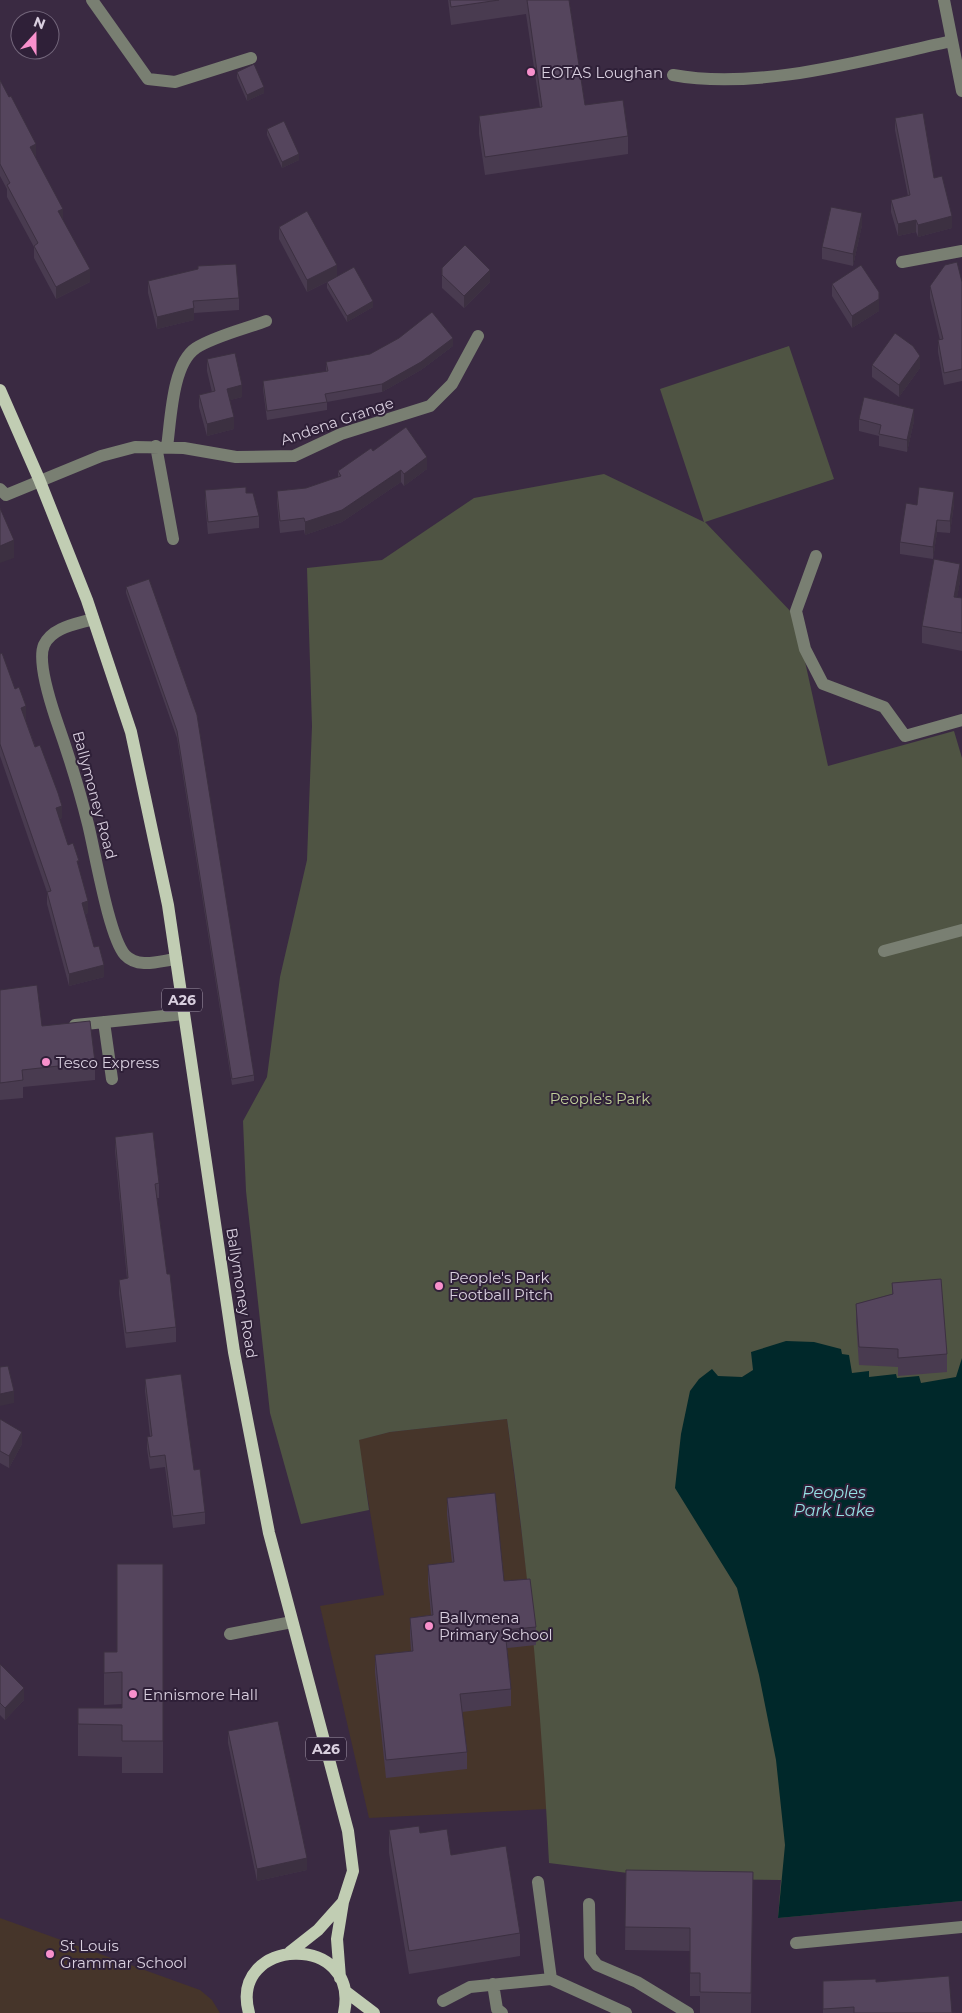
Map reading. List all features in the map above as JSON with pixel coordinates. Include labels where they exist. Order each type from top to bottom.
[{"type":"main road","name":"Ballymoney Road","points":[[0,390],[40,480],[93,619],[131,732],[168,905],[234,1352],[269,1533],[293,1625]]},
{"type":"main road","name":"A26","points":[[293,1625],[348,1831],[353,1871],[343,1902],[337,1939],[340,1978]]},
{"type":"main road","name":"A26","points":[[290,1952],[318,1930],[343,1902]]},
{"type":"main road","name":"A26","points":[[249,2013],[248,1991],[253,1976],[262,1965],[275,1956],[290,1952],[305,1953],[320,1958],[331,1966],[340,1978],[345,1991],[344,2013]]},
{"type":"main road","points":[[345,1991],[374,2013]]},
{"type":"street","points":[[92,0],[148,79],[175,82],[250,58]]},
{"type":"street","points":[[944,0],[962,91]]},
{"type":"street","points":[[674,75],[700,80],[742,79],[820,69],[952,41]]},
{"type":"street","points":[[902,262],[962,251]]},
{"type":"street","points":[[173,539],[162,447],[178,376],[187,357],[204,344],[266,321]]},
{"type":"street","name":"Andena Grange","points":[[0,489],[6,495],[109,454],[135,447],[162,447],[236,458],[294,456],[341,434],[430,406],[452,384],[478,336]]},
{"type":"street","points":[[816,556],[796,611],[805,650],[823,684],[884,707],[905,736],[962,720]]},
{"type":"street","name":"Ballymoney Road","points":[[93,619],[65,627],[48,639],[42,654],[54,712],[74,770],[120,948],[130,959],[141,963],[176,959]]},
{"type":"street","points":[[884,951],[962,930]]},
{"type":"street","points":[[59,1026],[184,1014]]},
{"type":"street","points":[[104,1022],[112,1079]]},
{"type":"street","points":[[230,1634],[293,1625]]},
{"type":"street","points":[[538,1882],[551,1979]]},
{"type":"street","points":[[589,1904],[590,1956],[597,1965],[637,1982],[688,2013]]},
{"type":"street","points":[[796,1942],[962,1927]]},
{"type":"street","points":[[443,2001],[470,1987],[551,1979],[626,2013]]},
{"type":"street","points":[[493,1984],[497,2009],[502,2013]]},
{"type":"shaded area","name":"Ballymena Primary School","points":[[507,1419],[536,1645],[547,1809],[369,1818],[320,1606],[384,1595],[358,1440],[390,1432]]},
{"type":"shaded area","name":"St Louis Grammar School","points":[[0,1918],[200,1990],[212,2000],[220,2013],[0,2013]]},
{"type":"green space","name":"People's Park","points":[[789,346],[834,479],[705,522],[795,616],[828,766],[954,731],[962,758],[962,1901],[778,1918],[781,1880],[675,1879],[549,1863],[533,1641],[507,1419],[390,1432],[359,1440],[369,1510],[301,1524],[270,1413],[246,1191],[243,1121],[267,1077],[280,977],[307,860],[312,726],[307,568],[382,560],[474,498],[604,474],[704,522],[660,389]]},
{"type":"water","name":"Peoples Park Lake","points":[[786,1341],[814,1342],[841,1349],[842,1354],[849,1355],[852,1373],[869,1371],[869,1377],[896,1374],[897,1378],[919,1376],[921,1383],[956,1377],[962,1358],[962,1901],[778,1918],[785,1845],[776,1760],[759,1675],[737,1588],[675,1488],[681,1434],[690,1391],[699,1379],[712,1369],[718,1376],[742,1377],[753,1370],[751,1352]]},
{"type":"building","points":[[450,0],[499,0],[451,7]]},
{"type":"building","points":[[527,0],[569,0],[585,105],[623,100],[628,136],[485,157],[479,116],[542,107]]},
{"type":"building","points":[[254,64],[264,87],[247,95],[237,72]]},
{"type":"building","points":[[0,80],[9,97],[11,96],[36,144],[30,147],[63,209],[58,211],[90,269],[56,287],[34,246],[38,243],[7,185],[10,183],[0,164]]},
{"type":"building","points":[[923,113],[934,178],[942,176],[952,216],[918,225],[916,220],[898,224],[891,200],[910,195],[895,118]]},
{"type":"building","points":[[284,121],[299,154],[282,162],[267,129]]},
{"type":"building","points":[[831,207],[862,213],[853,254],[822,247]]},
{"type":"building","points":[[307,211],[337,265],[307,280],[279,227]]},
{"type":"building","points":[[465,245],[490,270],[464,296],[442,275],[442,268]]},
{"type":"building","points":[[957,262],[962,282],[962,369],[944,373],[938,340],[943,339],[930,286],[945,265]]},
{"type":"building","points":[[236,264],[239,298],[193,301],[194,308],[157,317],[148,281],[198,269],[198,266]]},
{"type":"building","points":[[861,265],[879,292],[879,299],[852,316],[832,284]]},
{"type":"building","points":[[354,267],[373,301],[347,316],[327,282]]},
{"type":"building","points":[[432,312],[453,338],[421,362],[382,384],[325,394],[327,402],[267,411],[263,381],[328,371],[326,362],[370,354],[399,338]]},
{"type":"building","points":[[895,333],[913,346],[920,356],[899,385],[872,365]]},
{"type":"building","points":[[235,353],[242,385],[227,389],[234,417],[207,424],[199,395],[215,391],[207,359]]},
{"type":"building","points":[[864,397],[914,409],[907,440],[879,434],[881,425],[859,419]]},
{"type":"building","points":[[406,427],[427,457],[404,474],[401,470],[342,510],[305,522],[304,518],[280,521],[277,491],[306,488],[341,476],[338,471],[371,448],[373,451]]},
{"type":"building","points":[[246,487],[246,493],[253,493],[259,516],[208,522],[205,490]]},
{"type":"building","points":[[919,487],[954,492],[950,521],[937,520],[933,547],[900,542],[906,503],[917,505]]},
{"type":"building","points":[[0,508],[14,540],[0,546]]},
{"type":"building","points":[[934,559],[960,564],[954,597],[962,598],[962,633],[922,626]]},
{"type":"building","points":[[149,579],[197,715],[254,1075],[232,1079],[177,731],[126,587]]},
{"type":"building","points":[[2,653],[15,689],[19,687],[26,706],[21,708],[35,747],[40,745],[58,793],[62,806],[56,808],[68,845],[73,843],[79,861],[77,861],[88,901],[82,903],[94,947],[99,946],[104,965],[69,974],[47,892],[51,891],[0,744],[0,654]]},
{"type":"building","name":"Tesco Express","points":[[37,985],[42,1026],[90,1021],[95,1062],[22,1070],[23,1080],[0,1083],[0,990]]},
{"type":"building","points":[[153,1132],[159,1183],[155,1184],[167,1274],[170,1274],[176,1327],[126,1333],[119,1280],[128,1278],[115,1137]]},
{"type":"building","points":[[941,1279],[947,1354],[898,1358],[898,1349],[859,1347],[856,1304],[893,1294],[892,1283]]},
{"type":"building","points":[[8,1366],[14,1391],[0,1394],[0,1367]]},
{"type":"building","points":[[181,1374],[194,1470],[200,1469],[205,1512],[173,1516],[165,1455],[150,1457],[147,1437],[152,1436],[145,1379]]},
{"type":"building","points":[[0,1419],[22,1432],[9,1456],[0,1451]]},
{"type":"building","points":[[495,1493],[504,1581],[530,1579],[536,1627],[505,1630],[511,1689],[460,1694],[467,1752],[386,1760],[375,1655],[413,1651],[410,1618],[433,1615],[428,1565],[454,1562],[447,1498]]},
{"type":"building","name":"Ennismore Hall","points":[[117,1564],[163,1564],[163,1741],[122,1741],[122,1725],[78,1724],[78,1708],[122,1708],[122,1672],[104,1673],[104,1652],[117,1652]]},
{"type":"building","points":[[0,1664],[24,1688],[5,1708],[0,1703]]},
{"type":"building","points":[[278,1721],[307,1858],[257,1869],[228,1731]]},
{"type":"building","points":[[419,1826],[420,1833],[447,1829],[451,1855],[506,1846],[520,1933],[409,1951],[389,1830]]},
{"type":"building","points":[[626,1870],[753,1872],[751,1993],[700,1992],[700,1973],[690,1973],[690,1928],[625,1927]]},
{"type":"building","points":[[949,1976],[952,2013],[854,2013],[854,2007],[823,2009],[823,1981],[876,1979],[876,1982]]},
{"type":"place","name":"EOTAS Loughan","points":[[531,72]]},
{"type":"place","name":"Tesco Express","points":[[46,1062]]},
{"type":"place","name":"People's Park Football Pitch","points":[[439,1286]]},
{"type":"place","name":"Ballymena Primary School","points":[[429,1626]]},
{"type":"place","name":"Ennismore Hall","points":[[133,1694]]},
{"type":"place","name":"St Louis Grammar School","points":[[50,1954]]}]
